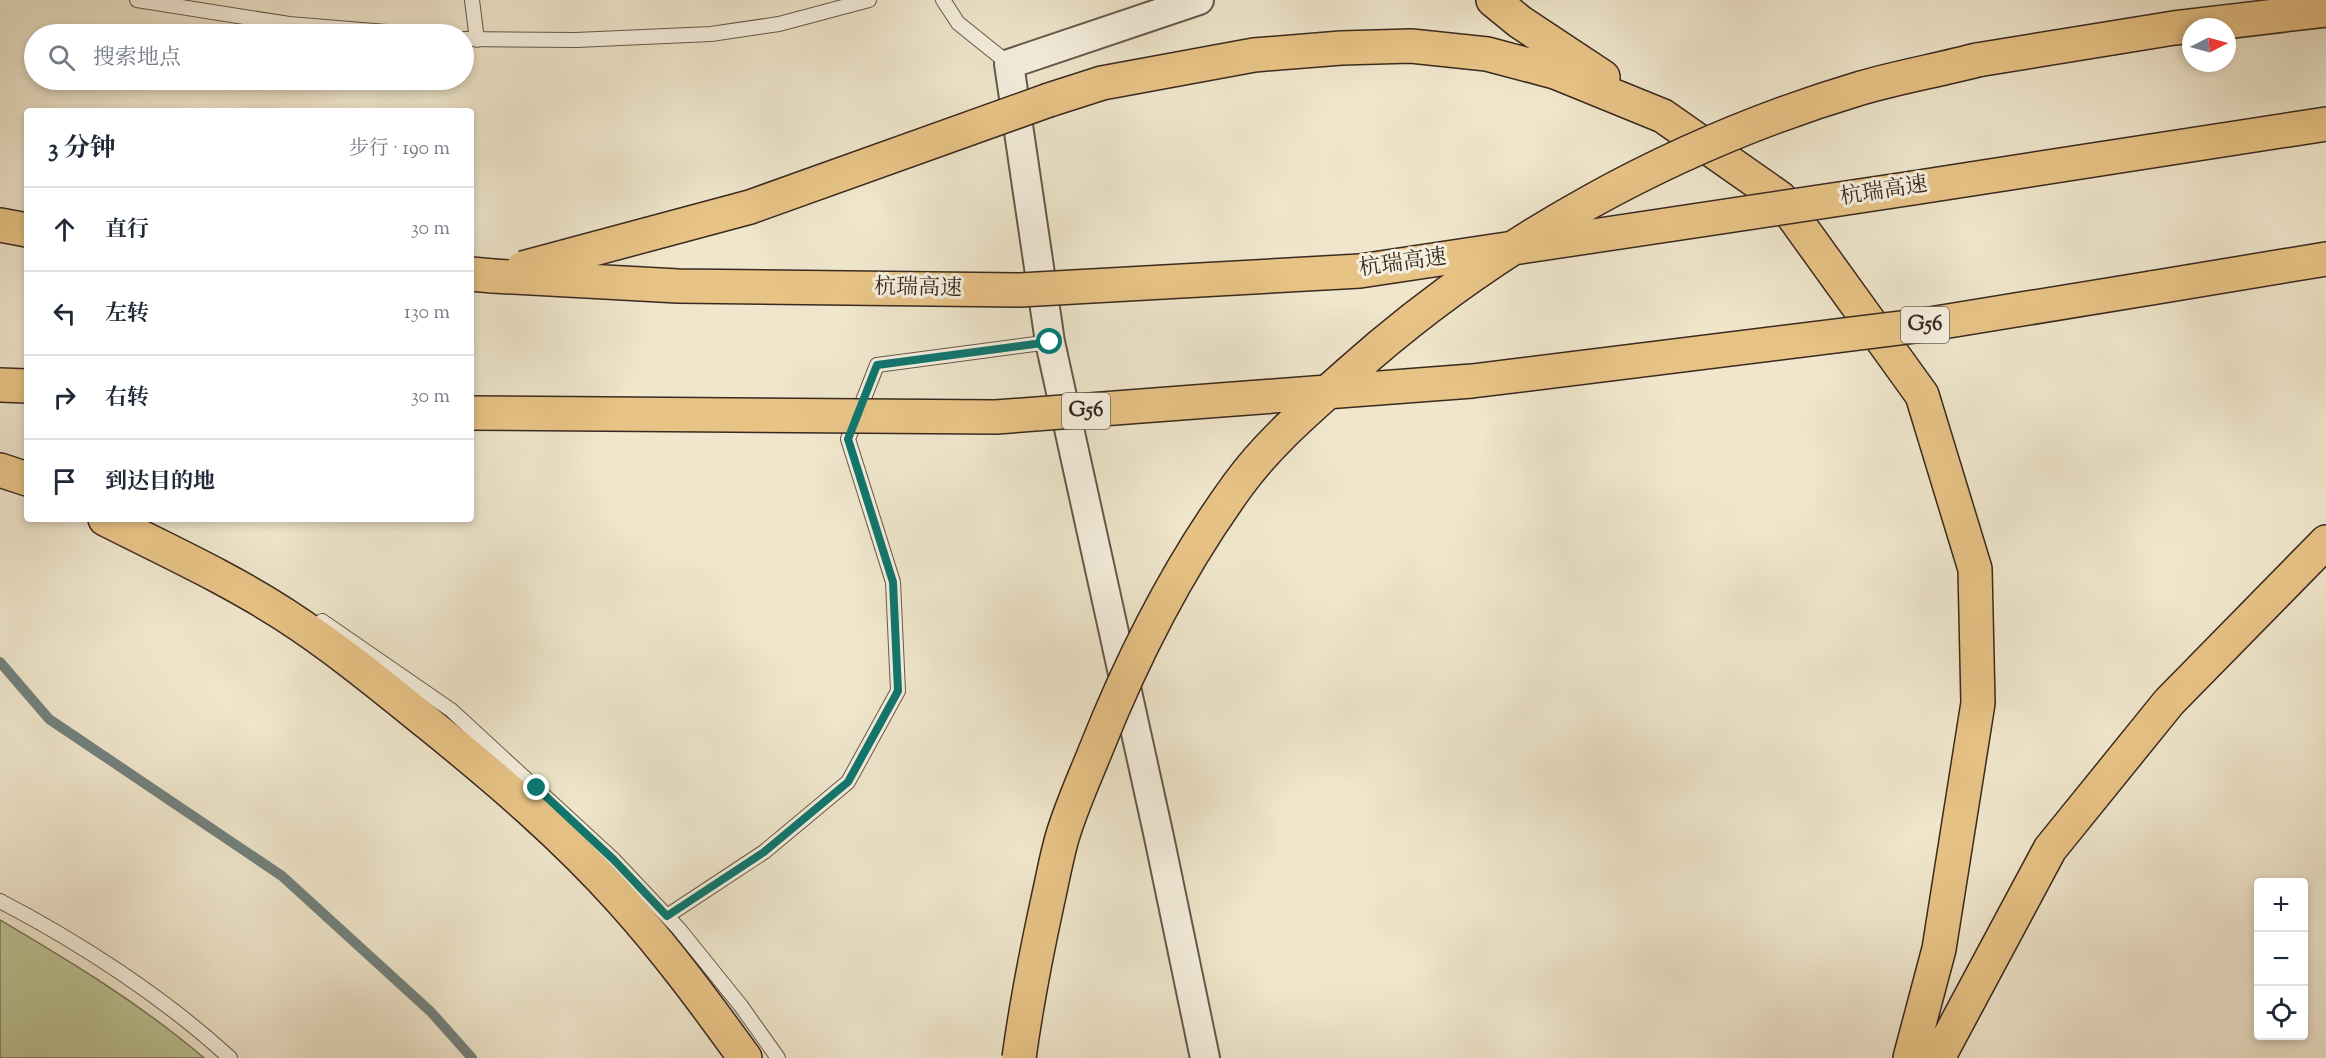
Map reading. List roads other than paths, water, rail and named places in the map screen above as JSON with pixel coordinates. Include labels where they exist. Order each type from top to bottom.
[{"type":"highway","points":[[1493,0],[1520,22],[1780,198],[1922,395],[1975,569],[1978,703],[1939,949],[1910,1058]]},
{"type":"highway","points":[[1019,1058],[1035,958],[1062,838],[1087,771],[1139,648],[1178,576],[1240,482],[1293,423],[1389,337],[1449,292],[1573,210],[1656,166],[1760,123],[1861,88],[1977,60],[2174,28],[2326,10]]},
{"type":"highway","points":[[482,275],[750,207],[1102,83],[1254,55],[1341,48],[1411,46],[1487,54],[1555,72],[1662,116]]},
{"type":"highway","name":"杭瑞高速","points":[[482,275],[678,286],[1020,290],[1360,271],[2326,124]]},
{"type":"highway","points":[[0,225],[24,229]]},
{"type":"highway","name":"G56","points":[[474,413],[996,417],[1472,381],[1924,325],[2326,259]]},
{"type":"highway","points":[[0,385],[24,386]]},
{"type":"highway","points":[[0,470],[24,478]]},
{"type":"highway","points":[[111,522],[233,584],[283,614],[347,657],[489,772],[549,827],[623,902],[667,954],[745,1058]]},
{"type":"highway","points":[[1938,1058],[2050,849],[2169,702],[2326,542]]},
{"type":"street","points":[[1199,0],[1010,64],[1050,342],[1159,837],[1205,1058]]},
{"type":"lane","points":[[137,0],[289,24]]},
{"type":"lane","points":[[471,24],[472,0]]},
{"type":"lane","points":[[474,39],[576,40],[711,34],[779,24],[869,0]]},
{"type":"lane","points":[[943,0],[958,23],[1010,64]]},
{"type":"lane","points":[[667,916],[764,852],[848,782],[898,691],[893,582],[848,439],[877,365],[1050,342]]},
{"type":"lane","points":[[0,457],[24,469]]},
{"type":"lane","points":[[139,522],[186,544]]},
{"type":"lane","points":[[311,614],[451,710],[614,860],[667,916],[741,1006],[778,1058]]},
{"type":"lane","points":[[0,901],[122,975],[164,1004],[230,1058]]},
{"type":"waterway","points":[[0,662],[49,719],[282,876],[431,1012],[472,1058]]}]
